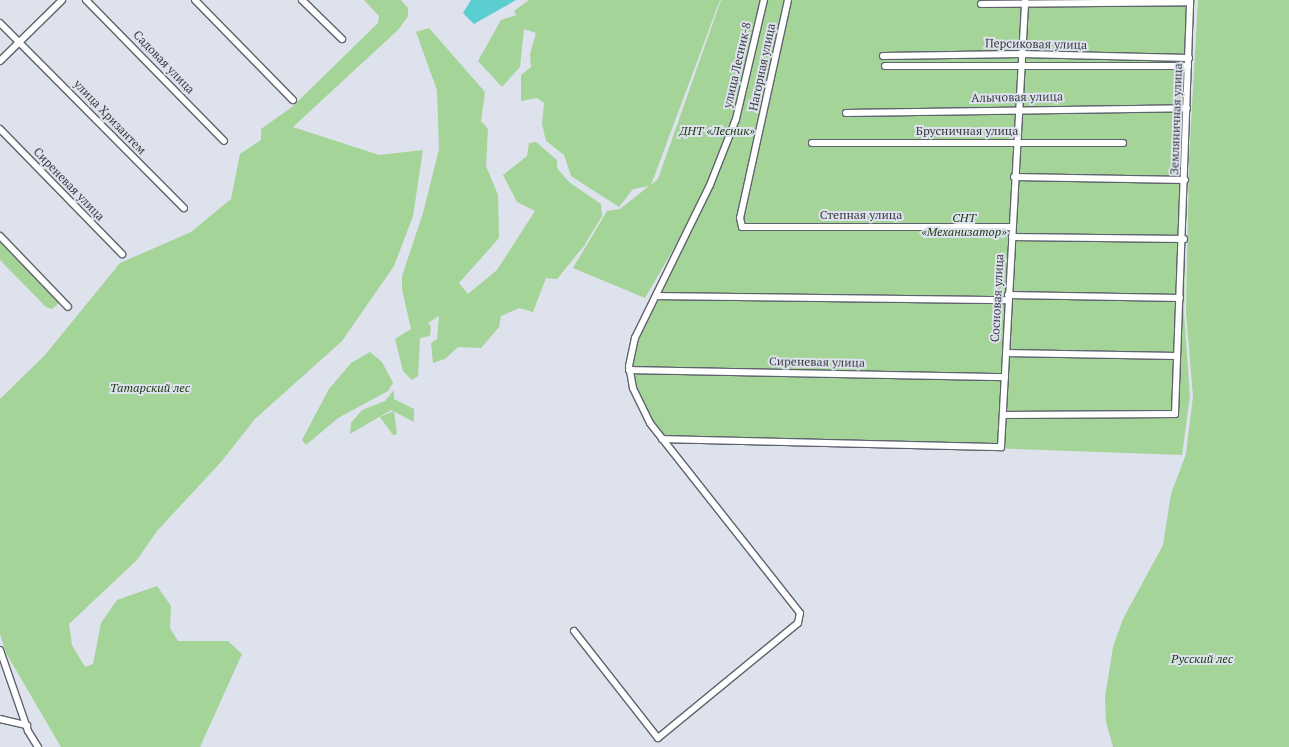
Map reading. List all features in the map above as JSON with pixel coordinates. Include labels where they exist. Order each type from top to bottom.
[{"type":"street","points":[[0,61],[62,0]]},
{"type":"street","name":"Садовая улица","points":[[86,0],[224,141]]},
{"type":"street","points":[[195,0],[293,100]]},
{"type":"street","points":[[302,0],[342,39]]},
{"type":"street","name":"улица Лесник-8","points":[[630,370],[630,351],[695,217],[736,119],[764,0]]},
{"type":"street","name":"Нагорная улица","points":[[742,226],[740,218],[788,0]]},
{"type":"street","points":[[982,4],[1190,1]]},
{"type":"street","name":"Земляничная улица","points":[[1003,415],[1175,414],[1184,239],[1190,1]]},
{"type":"street","name":"Сосновая улица","points":[[662,439],[1001,448],[1011,227],[1025,2]]},
{"type":"street","name":"улица Хризантем","points":[[0,22],[184,208]]},
{"type":"street","name":"Персиковая улица","points":[[883,56],[1022,54],[1189,58]]},
{"type":"street","points":[[884,66],[1021,64],[1188,66]]},
{"type":"street","name":"Алычовая улица","points":[[846,113],[1019,108],[1187,108]]},
{"type":"street","name":"Сиреневая улица","points":[[0,129],[122,254]]},
{"type":"street","name":"Брусничная улица","points":[[812,143],[1122,143]]},
{"type":"street","points":[[1014,177],[1185,180]]},
{"type":"street","name":"Степная улица","points":[[742,226],[1011,227]]},
{"type":"street","points":[[0,236],[68,307]]},
{"type":"street","points":[[1012,237],[1184,239]]},
{"type":"street","points":[[656,296],[1180,298]]},
{"type":"street","points":[[1006,353],[1177,356]]},
{"type":"street","points":[[574,631],[658,738],[798,623],[800,613],[662,439],[640,407],[630,370]]},
{"type":"street","name":"Сиреневая улица","points":[[630,370],[1005,377]]},
{"type":"street","points":[[0,650],[27,726],[38,747]]},
{"type":"street","points":[[0,719],[27,726]]},
{"type":"green space","name":"Татарский лес","points":[[364,0],[401,0],[408,8],[408,16],[399,29],[293,127],[379,155],[423,150],[413,216],[394,266],[342,341],[255,419],[221,462],[157,531],[137,560],[69,624],[72,645],[85,667],[93,664],[101,623],[117,600],[157,586],[171,606],[170,628],[178,641],[228,641],[242,654],[200,747],[61,747],[6,653],[0,634],[0,399],[45,355],[120,263],[191,232],[231,199],[240,154],[261,140],[261,129],[292,107],[378,23],[379,16]]},
{"type":"green space","name":"СНТ «Механизатор»","points":[[529,0],[720,0],[651,185],[658,179],[721,0],[1195,0],[1190,51],[1184,313],[1190,396],[1182,455],[663,436],[647,417],[633,382],[631,363],[634,345],[718,174],[712,173],[692,217],[645,298],[573,268],[607,211],[620,209],[649,186],[633,189],[619,207],[571,176],[564,155],[546,141],[542,124],[544,103],[537,98],[521,101],[521,75],[531,67],[530,54],[536,33],[524,29],[520,67],[502,87],[478,61],[501,20],[516,15],[514,11]]},
{"type":"green space","name":"Русский лес","points":[[1198,0],[1289,0],[1289,747],[1113,747],[1106,722],[1105,697],[1113,647],[1123,619],[1163,545],[1171,494],[1186,454],[1193,396],[1186,313],[1189,159]]},
{"type":"green space","points":[[429,28],[485,92],[481,121],[488,129],[486,166],[498,195],[499,238],[459,283],[468,294],[497,270],[535,211],[517,202],[503,175],[527,156],[529,143],[536,142],[557,160],[557,168],[569,182],[601,204],[602,216],[584,246],[557,279],[546,278],[533,312],[519,308],[501,316],[499,327],[481,348],[458,347],[445,359],[433,363],[431,343],[437,339],[439,316],[428,323],[431,326],[430,336],[420,338],[418,376],[412,380],[403,371],[395,339],[411,329],[402,289],[402,276],[423,213],[439,149],[437,90],[416,32]]},
{"type":"green space","points":[[0,242],[58,298],[58,304],[52,309],[46,307],[0,260]]},
{"type":"green space","points":[[370,352],[382,362],[393,383],[388,391],[338,418],[306,445],[302,440],[329,389],[351,363]]},
{"type":"green space","points":[[394,390],[394,399],[414,409],[414,422],[391,410],[350,434],[351,423],[362,410],[385,401]]},
{"type":"green space","points":[[394,411],[397,434],[393,435],[380,417]]},
{"type":"water","points":[[471,0],[516,0],[474,24],[463,13]]},
{"type":"park label","name":"ДНТ «Лесник»","points":[[717,131]]}]
